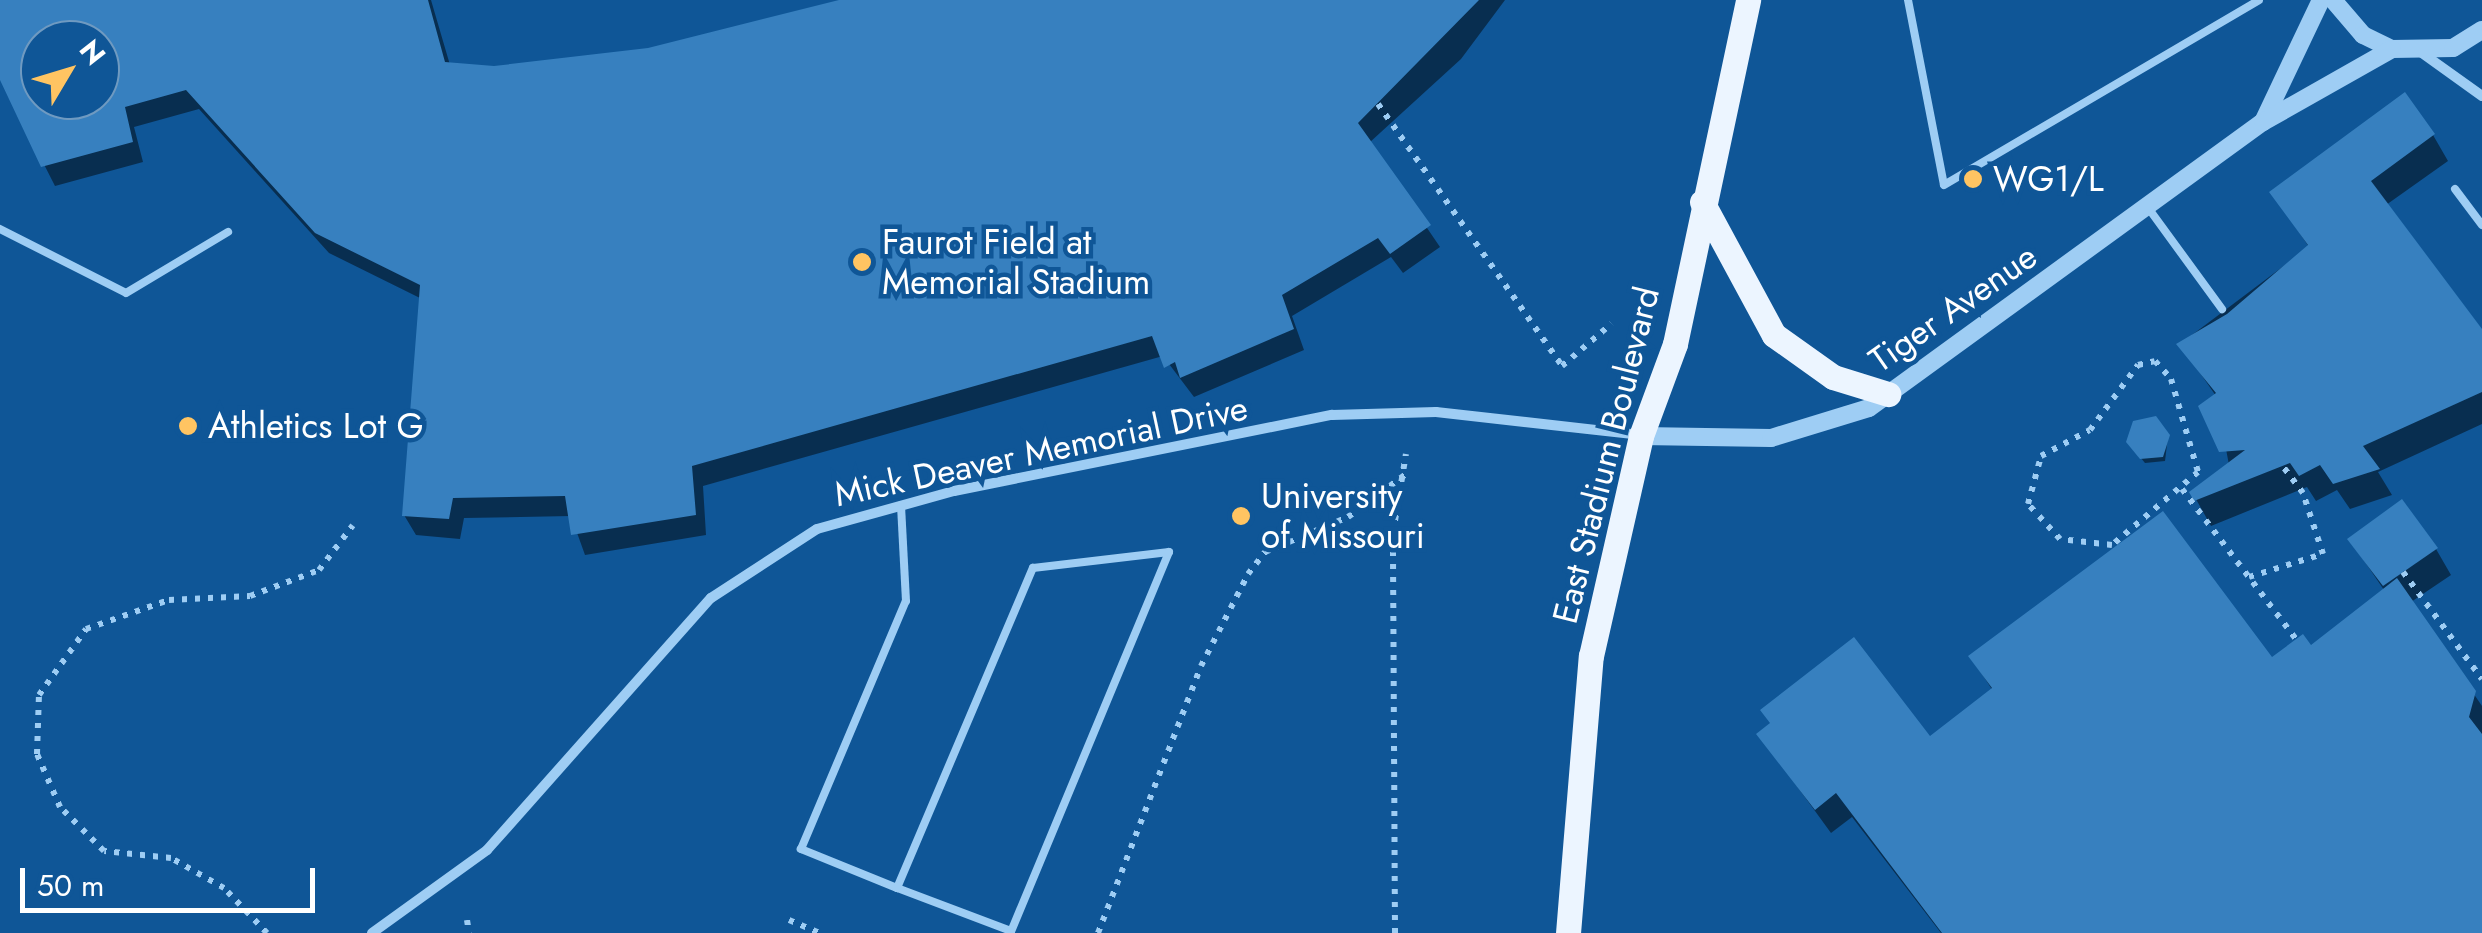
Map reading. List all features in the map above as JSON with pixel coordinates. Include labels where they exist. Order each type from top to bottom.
[{"type":"main road","name":"East Stadium Boulevard","points":[[1568,933],[1581,717],[1641,436],[1675,344],[1702,202],[1748,0]]},
{"type":"main road","points":[[1702,202],[1774,335],[1833,378],[1888,394]]},
{"type":"street","name":"Tiger Avenue","points":[[2263,122],[2321,0]]},
{"type":"street","points":[[2333,0],[2364,35],[2392,49],[2422,53],[2482,96]]},
{"type":"street","points":[[2422,53],[2482,30]]},
{"type":"street","name":"Tiger Avenue","points":[[1641,436],[1771,438],[1818,430],[1888,394],[2263,122],[2392,49]]},
{"type":"street","name":"Mick Deaver Memorial Drive","points":[[372,933],[487,850],[711,598],[790,540],[901,504],[1385,410],[1641,436]]},
{"type":"lane","points":[[1908,0],[1944,185],[2258,0]]},
{"type":"lane","points":[[2454,189],[2482,225]]},
{"type":"lane","points":[[2148,209],[2222,309]]},
{"type":"lane","points":[[0,229],[126,293],[228,232]]},
{"type":"lane","points":[[897,888],[1033,568],[1169,552],[1011,931],[897,888],[801,849],[906,601],[901,504]]},
{"type":"path","points":[[1378,104],[1562,366],[1611,324]]},
{"type":"path","points":[[2155,361],[2172,379],[2198,472],[2182,489],[2112,545],[2060,539],[2028,504],[2041,456],[2090,430],[2138,365],[2155,361]]},
{"type":"path","points":[[1395,933],[1393,533],[1406,474],[1406,454]]},
{"type":"path","points":[[2249,577],[2323,554],[2303,493],[2282,466]]},
{"type":"path","points":[[1098,933],[1200,666],[1248,574],[1292,536],[1348,518],[1406,474]]},
{"type":"path","points":[[2182,489],[2296,638]]},
{"type":"path","points":[[267,933],[224,888],[172,858],[104,851],[60,807],[37,754],[39,695],[86,629],[169,600],[250,596],[319,570],[353,525]]},
{"type":"path","points":[[2402,572],[2482,679]]},
{"type":"path","points":[[467,920],[469,933]]},
{"type":"path","points":[[789,920],[820,933]]},
{"type":"building","name":"Faurot Field at Memorial Stadium","points":[[0,0],[428,0],[445,62],[494,66],[648,48],[839,0],[1479,0],[1358,123],[1431,225],[1390,254],[1378,238],[1282,295],[1294,329],[1180,378],[1175,362],[1164,368],[1152,336],[692,466],[696,515],[571,535],[565,496],[453,498],[449,519],[402,516],[420,285],[315,233],[186,90],[125,107],[133,142],[41,167],[0,80]]},
{"type":"building","points":[[2405,92],[2435,134],[2371,181],[2482,329],[2482,392],[2363,446],[2380,469],[2333,484],[2320,465],[2299,476],[2290,463],[2194,501],[2189,492],[2245,450],[2219,452],[2198,406],[2216,393],[2176,344],[2227,314],[2308,245],[2269,192]]},
{"type":"building","points":[[2156,416],[2170,435],[2163,457],[2140,459],[2126,442],[2133,421]]},
{"type":"building","points":[[2402,499],[2438,548],[2383,586],[2347,539]]},
{"type":"building","points":[[2163,511],[2272,657],[2303,634],[2311,645],[2397,578],[2476,691],[2469,717],[2482,734],[2482,933],[1942,933],[1836,793],[1815,810],[1756,734],[1770,723],[1760,710],[1854,637],[1930,736],[1992,688],[1968,656]]},
{"type":"place","name":"WG1/L","points":[[1973,179]]},
{"type":"place","name":"Faurot Field at Memorial Stadium","points":[[862,262]]},
{"type":"place","name":"Athletics Lot G","points":[[188,426]]},
{"type":"place","name":"University of Missouri","points":[[1241,516]]}]
